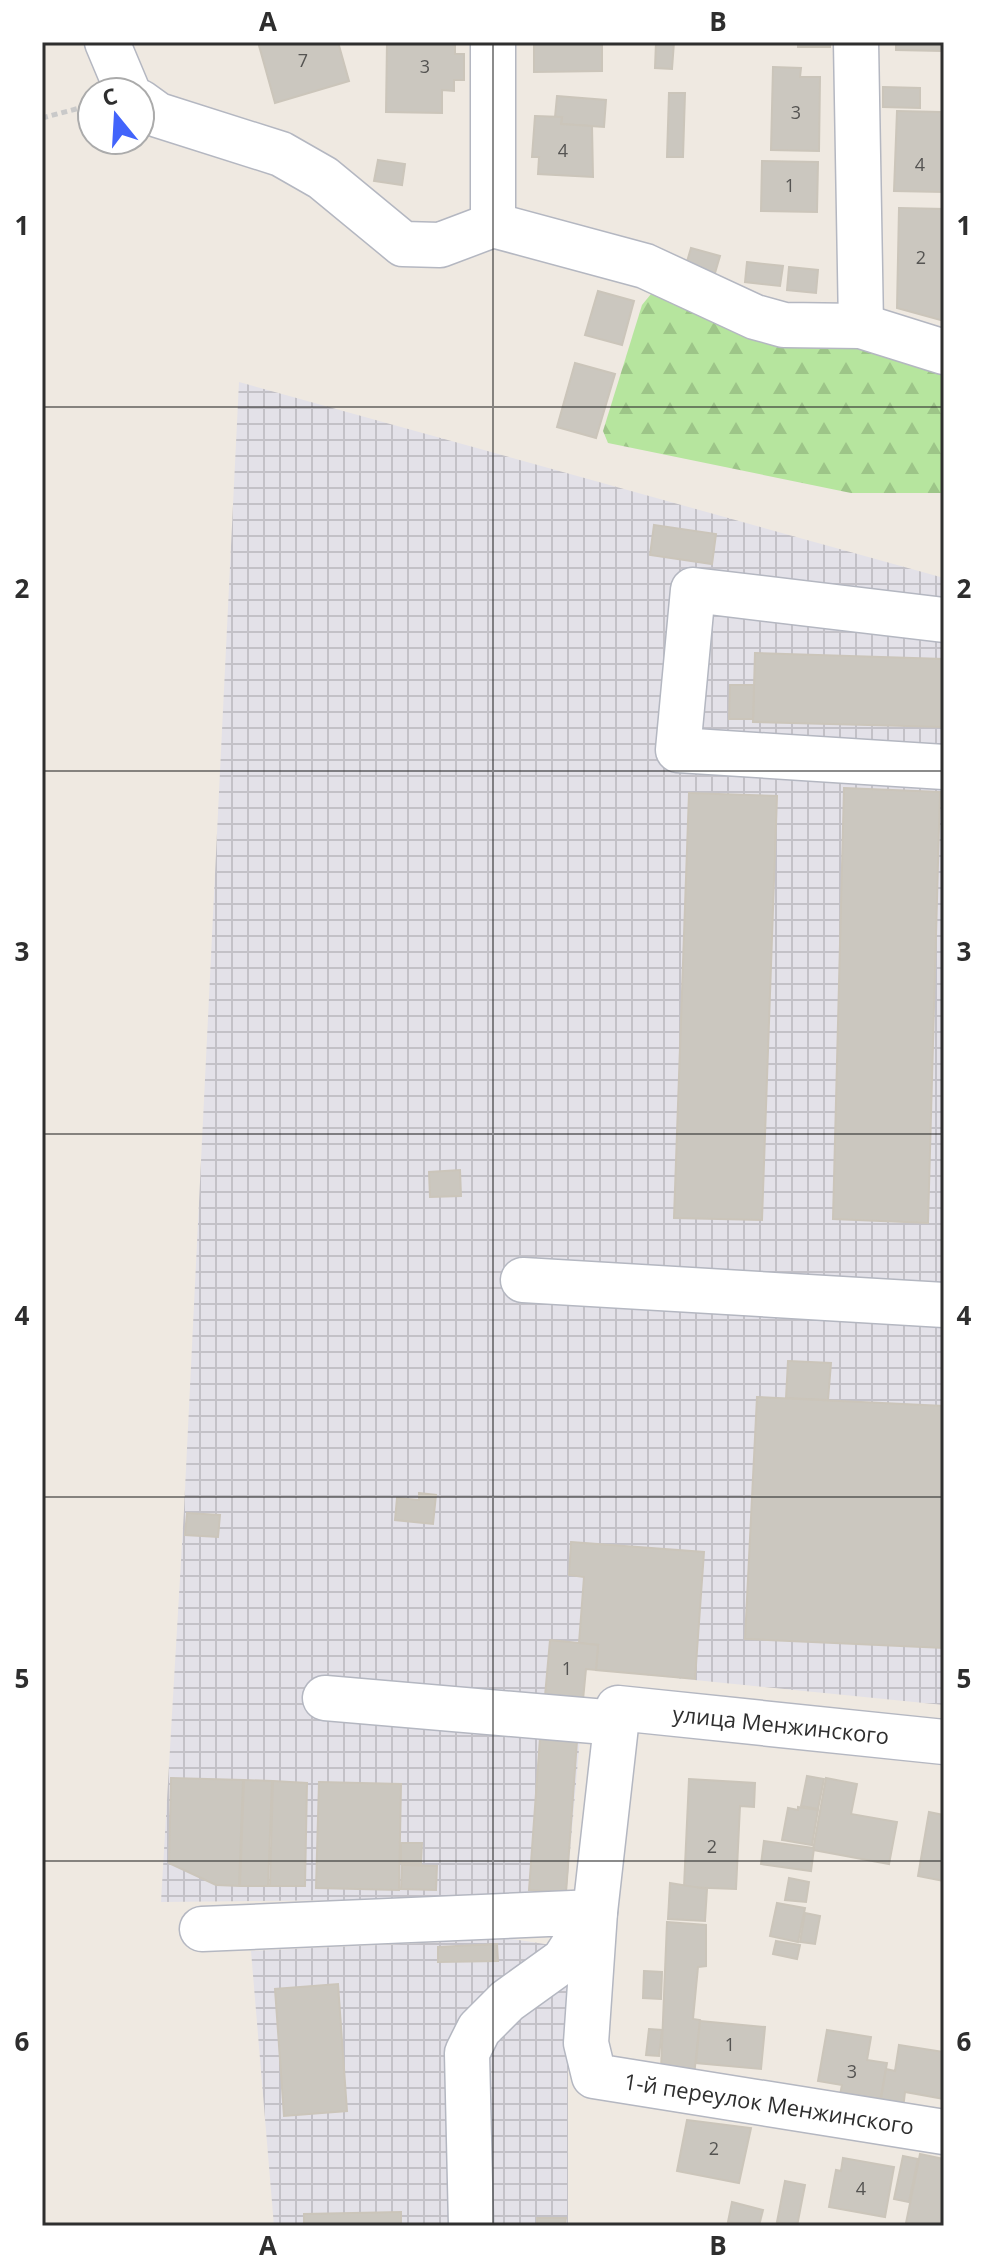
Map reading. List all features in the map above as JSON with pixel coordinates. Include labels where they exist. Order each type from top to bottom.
[{"type":"street","points":[[107,42],[121,76]]},
{"type":"street","points":[[493,42],[493,225]]},
{"type":"street","points":[[856,42],[861,326]]},
{"type":"street","points":[[156,114],[281,154],[323,178],[403,244],[440,245],[493,225],[645,266],[784,325],[861,326],[944,352]]},
{"type":"street","points":[[944,620],[693,590],[678,750],[944,767]]},
{"type":"street","points":[[523,1280],[944,1305]]},
{"type":"street","name":"улица Менжинского","points":[[325,1698],[618,1716],[944,1742]]},
{"type":"street","points":[[471,2226],[467,2053],[479,2029],[507,2001],[564,1960],[595,1912],[618,1716]]},
{"type":"street","points":[[202,1929],[595,1912]]},
{"type":"street","name":"1-й переулок Менжинского","points":[[595,1912],[586,2043],[594,2076],[944,2132]]},
{"type":"path","points":[[42,118],[76,109]]},
{"type":"shaded area","points":[[239,382],[944,578],[944,1705],[586,1669],[566,1898],[161,1902],[184,1510]]},
{"type":"shaded area","points":[[512,1939],[558,1946],[568,1970],[568,2226],[274,2226],[251,1951]]},
{"type":"green space","points":[[651,294],[675,295],[854,335],[944,365],[944,493],[851,493],[608,443],[603,431],[642,305]]},
{"type":"building","points":[[258,42],[338,42],[349,81],[275,103]]},
{"type":"building","points":[[387,42],[455,42],[455,54],[464,54],[464,80],[454,80],[454,91],[442,90],[442,113],[386,112]]},
{"type":"building","points":[[534,42],[602,42],[602,71],[534,72]]},
{"type":"building","points":[[656,42],[674,42],[672,69],[655,68]]},
{"type":"building","points":[[798,42],[830,42],[830,47],[798,47]]},
{"type":"building","points":[[896,42],[942,42],[942,51],[896,50]]},
{"type":"building","points":[[773,67],[801,68],[800,77],[820,77],[819,151],[771,150]]},
{"type":"building","points":[[883,87],[920,88],[920,108],[883,107]]},
{"type":"building","points":[[669,93],[685,93],[683,157],[667,157]]},
{"type":"building","points":[[557,96],[606,100],[604,127],[561,124],[562,117],[555,117]]},
{"type":"building","points":[[897,111],[941,112],[944,192],[894,191]]},
{"type":"building","points":[[535,116],[562,117],[561,124],[592,126],[593,177],[538,174],[539,157],[532,157]]},
{"type":"building","points":[[378,160],[405,164],[402,185],[374,181]]},
{"type":"building","points":[[762,161],[818,162],[817,212],[761,211]]},
{"type":"building","points":[[899,208],[944,209],[944,321],[897,308]]},
{"type":"building","points":[[691,248],[720,256],[715,273],[686,265]]},
{"type":"building","points":[[747,262],[783,266],[780,286],[745,282]]},
{"type":"building","points":[[789,267],[818,270],[816,293],[787,290]]},
{"type":"building","points":[[598,291],[634,301],[622,345],[585,335]]},
{"type":"building","points":[[575,363],[615,374],[596,438],[557,427]]},
{"type":"building","points":[[654,525],[716,534],[712,564],[650,555]]},
{"type":"building","points":[[755,653],[944,659],[944,727],[753,722]]},
{"type":"building","points":[[730,685],[754,685],[753,719],[729,719]]},
{"type":"building","points":[[844,788],[940,792],[928,1223],[833,1219]]},
{"type":"building","points":[[689,793],[777,796],[762,1220],[674,1218]]},
{"type":"building","points":[[460,1170],[461,1196],[430,1197],[429,1172]]},
{"type":"building","points":[[788,1361],[831,1363],[828,1400],[786,1398]]},
{"type":"building","points":[[757,1397],[944,1406],[944,1648],[745,1639]]},
{"type":"building","points":[[419,1493],[436,1495],[433,1524],[395,1520],[397,1498],[419,1500]]},
{"type":"building","points":[[187,1513],[220,1515],[218,1537],[185,1535]]},
{"type":"building","points":[[571,1542],[704,1552],[695,1679],[596,1670],[598,1645],[579,1643],[584,1577],[569,1575]]},
{"type":"building","points":[[550,1640],[598,1645],[596,1670],[586,1669],[583,1700],[545,1696]]},
{"type":"building","points":[[540,1738],[577,1741],[566,1893],[529,1890]]},
{"type":"building","points":[[807,1776],[824,1779],[818,1809],[801,1806]]},
{"type":"building","points":[[171,1778],[243,1780],[239,1886],[216,1885],[169,1863]]},
{"type":"building","points":[[826,1778],[857,1784],[851,1814],[897,1822],[889,1864],[813,1850]]},
{"type":"building","points":[[689,1779],[755,1783],[754,1807],[740,1806],[736,1889],[684,1887]]},
{"type":"building","points":[[244,1780],[272,1781],[268,1886],[240,1886]]},
{"type":"building","points":[[273,1781],[307,1783],[305,1886],[270,1886]]},
{"type":"building","points":[[319,1782],[401,1784],[399,1890],[316,1888]]},
{"type":"building","points":[[798,1807],[818,1810],[812,1845],[782,1840],[788,1808],[798,1810]]},
{"type":"building","points":[[929,1812],[944,1815],[944,1881],[918,1876]]},
{"type":"building","points":[[764,1841],[814,1848],[811,1871],[761,1864]]},
{"type":"building","points":[[401,1843],[422,1843],[421,1864],[401,1863]]},
{"type":"building","points":[[402,1865],[437,1866],[436,1890],[401,1889]]},
{"type":"building","points":[[789,1878],[809,1882],[806,1902],[785,1900]]},
{"type":"building","points":[[670,1883],[707,1889],[705,1921],[668,1919]]},
{"type":"building","points":[[777,1903],[805,1908],[798,1942],[770,1936]]},
{"type":"building","points":[[805,1913],[820,1916],[815,1944],[800,1942]]},
{"type":"building","points":[[667,1922],[706,1925],[706,1966],[698,1967],[693,2019],[700,2020],[694,2076],[661,2069]]},
{"type":"building","points":[[776,1941],[800,1945],[797,1959],[773,1954]]},
{"type":"building","points":[[497,1944],[498,1961],[438,1962],[438,1947]]},
{"type":"building","points":[[644,1971],[662,1972],[661,1999],[643,1998]]},
{"type":"building","points":[[338,1984],[347,2111],[284,2116],[275,1989]]},
{"type":"building","points":[[700,2021],[765,2027],[761,2069],[696,2063]]},
{"type":"building","points":[[649,2029],[662,2030],[659,2056],[646,2055]]},
{"type":"building","points":[[827,2030],[871,2037],[867,2060],[887,2063],[879,2107],[839,2100],[842,2085],[818,2081]]},
{"type":"building","points":[[899,2045],[944,2052],[944,2099],[905,2092],[903,2109],[880,2105],[886,2069],[895,2071]]},
{"type":"building","points":[[687,2120],[751,2128],[739,2183],[677,2171]]},
{"type":"building","points":[[920,2154],[944,2159],[942,2226],[906,2223]]},
{"type":"building","points":[[903,2156],[918,2159],[909,2202],[894,2199]]},
{"type":"building","points":[[843,2158],[894,2167],[885,2217],[829,2207],[836,2170],[841,2171]]},
{"type":"building","points":[[785,2181],[805,2185],[797,2226],[777,2222]]},
{"type":"building","points":[[732,2202],[763,2210],[759,2226],[728,2222]]},
{"type":"building","points":[[401,2212],[401,2226],[304,2226],[304,2214]]},
{"type":"building","points":[[537,2218],[566,2218],[565,2226],[537,2226]]}]
